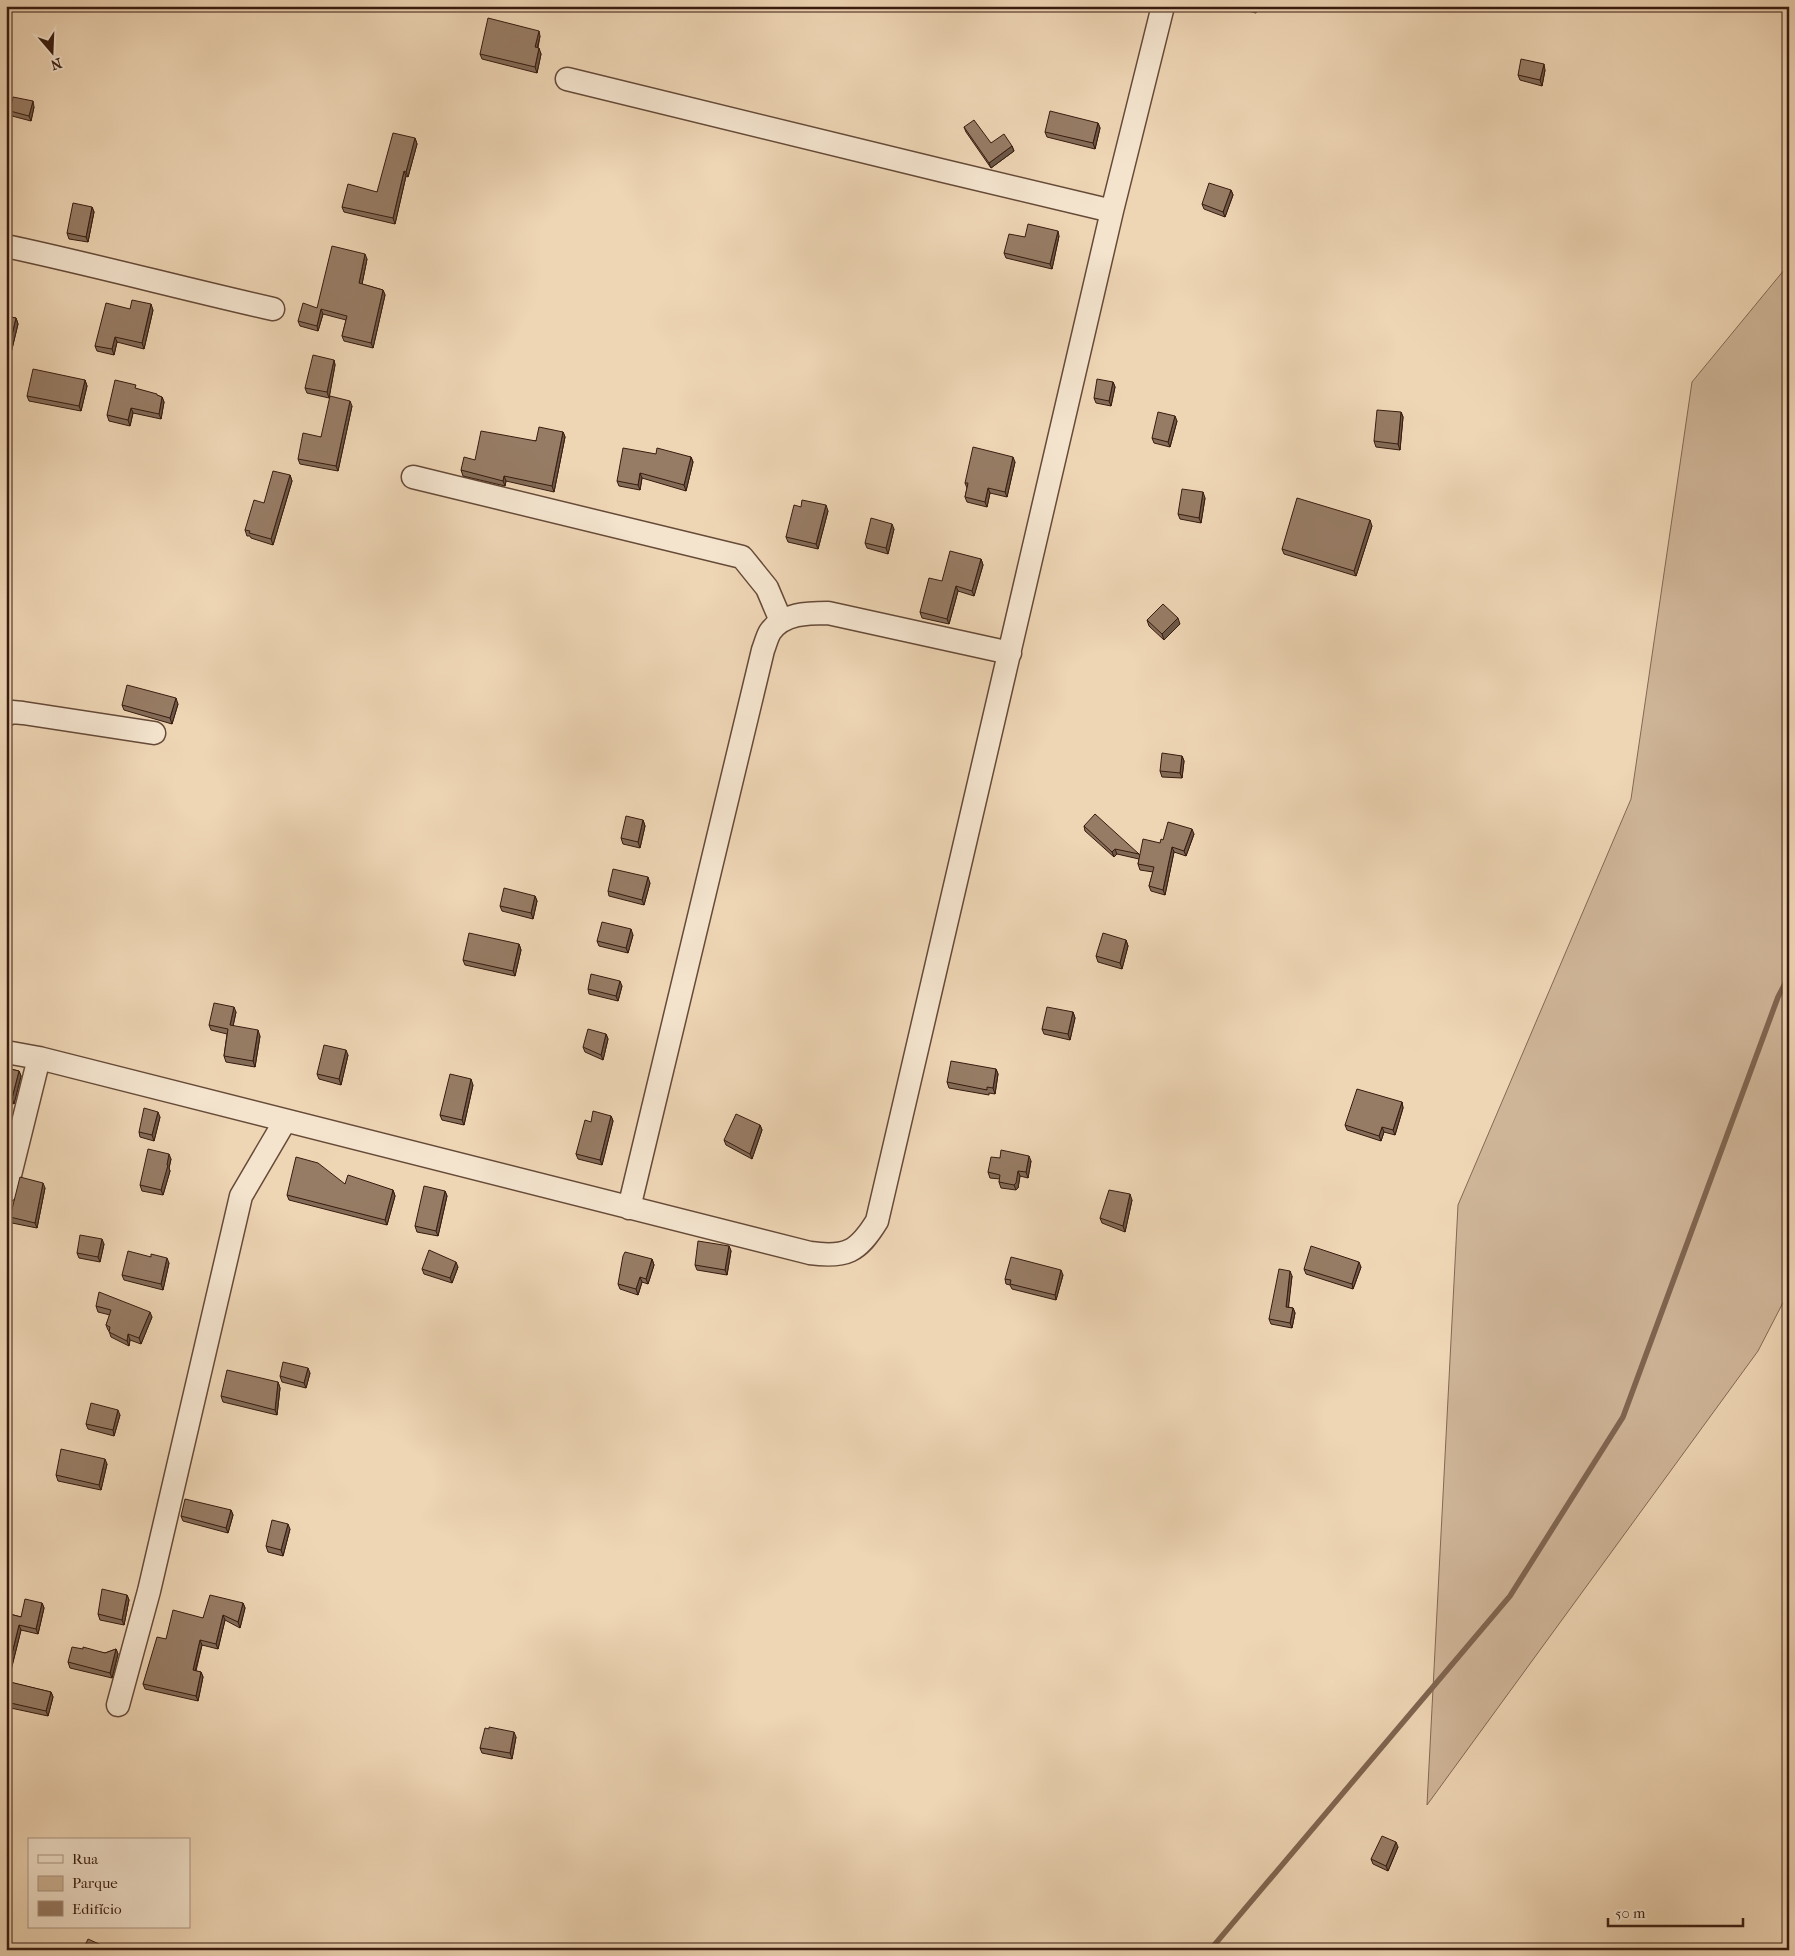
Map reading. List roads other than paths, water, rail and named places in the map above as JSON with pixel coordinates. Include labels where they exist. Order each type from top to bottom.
[{"type":"street","points":[[6,1052],[39,1058],[629,1208],[827,1255],[840,1255],[852,1250],[866,1239],[877,1221],[1112,210],[1163,6]]},
{"type":"street","points":[[567,79],[838,146],[1112,210]]},
{"type":"street","points":[[6,246],[273,309]]},
{"type":"street","points":[[413,477],[742,557],[767,588],[781,621]]},
{"type":"street","points":[[629,1208],[763,650],[770,632],[781,621],[803,612],[828,613],[1010,653]]},
{"type":"street","points":[[6,714],[12,712],[23,713],[154,733]]},
{"type":"street","points":[[6,1192],[39,1058]]},
{"type":"street","points":[[118,1705],[148,1591],[241,1196],[285,1121]]},
{"type":"waterway","points":[[1210,1950],[1510,1596],[1623,1417],[1778,997],[1789,976]]}]
